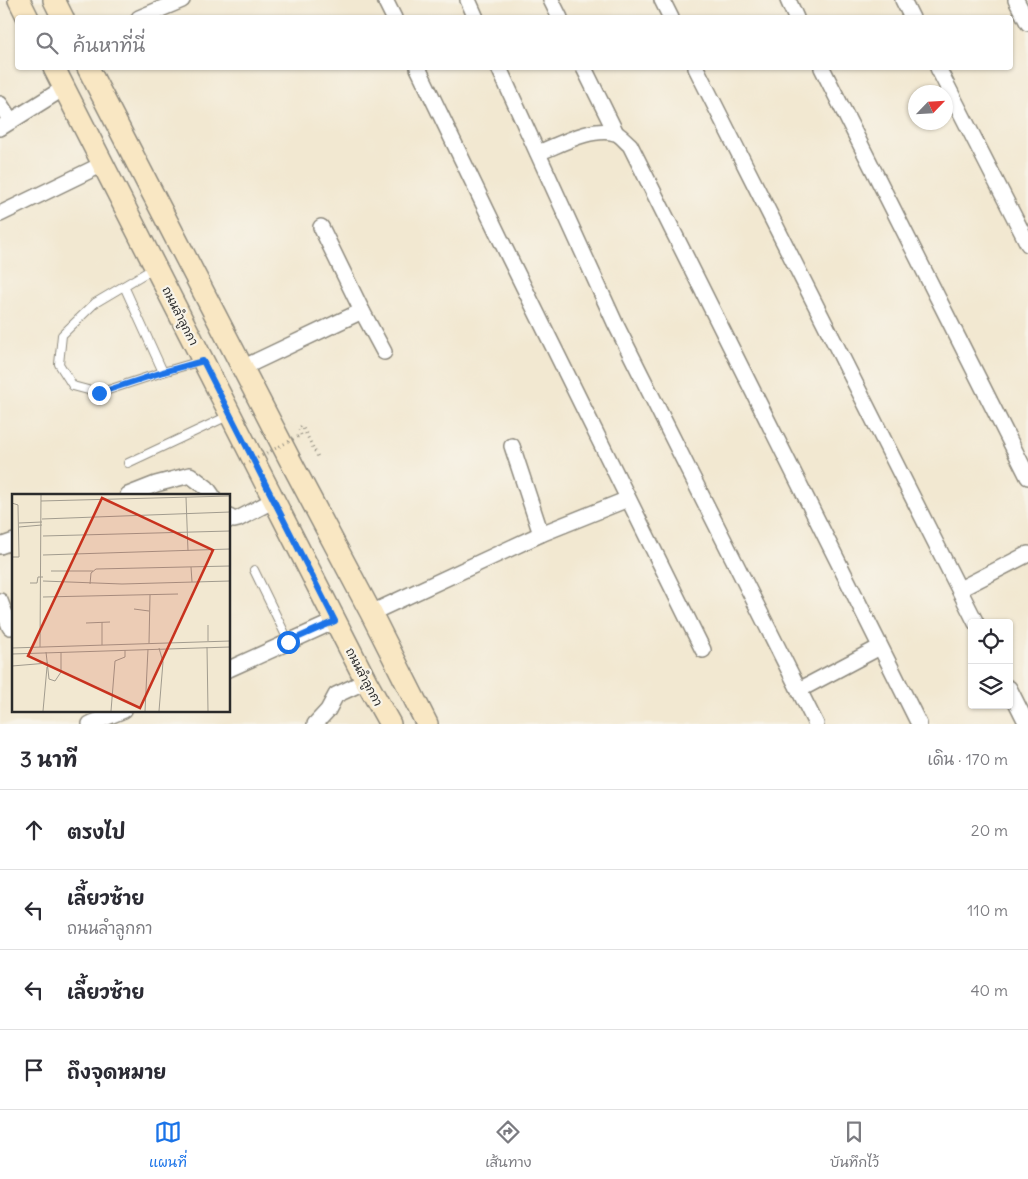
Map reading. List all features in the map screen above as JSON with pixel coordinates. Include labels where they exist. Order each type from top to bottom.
[{"type":"main road","points":[[19,0],[26,15]]},
{"type":"main road","points":[[54,0],[62,15]]},
{"type":"main road","name":"ถนนลำลูกกา","points":[[55,70],[335,621],[390,724]]},
{"type":"main road","name":"ถนนลำลูกกา","points":[[89,70],[242,368],[371,613],[426,724]]},
{"type":"main road","name":"ถนนลำลูกกา","points":[[371,613],[374,645],[413,724]]},
{"type":"street","points":[[146,15],[182,0]]},
{"type":"street","points":[[385,0],[392,15]]},
{"type":"street","points":[[468,0],[475,15]]},
{"type":"street","points":[[551,0],[558,15]]},
{"type":"street","points":[[662,0],[669,15]]},
{"type":"street","points":[[788,0],[795,15]]},
{"type":"street","points":[[903,0],[910,15]]},
{"type":"street","points":[[1016,0],[1028,23]]},
{"type":"street","points":[[419,70],[513,266],[703,650]]},
{"type":"street","points":[[500,70],[615,323],[816,724]]},
{"type":"street","points":[[585,70],[616,133],[630,146],[919,724]]},
{"type":"street","points":[[697,70],[974,619]]},
{"type":"street","points":[[823,70],[1028,476]]},
{"type":"street","points":[[939,70],[1028,244]]},
{"type":"street","points":[[0,104],[6,124],[64,88]]},
{"type":"street","points":[[538,153],[582,136],[598,132],[616,133]]},
{"type":"street","points":[[0,214],[103,164]]},
{"type":"street","points":[[321,227],[384,352]]},
{"type":"street","points":[[242,368],[362,311]]},
{"type":"street","points":[[512,446],[541,534]]},
{"type":"street","points":[[131,494],[156,484],[190,476],[207,488],[211,494]]},
{"type":"street","points":[[371,613],[541,534],[628,499]]},
{"type":"street","points":[[230,517],[234,520],[238,519],[274,500]]},
{"type":"street","points":[[0,546],[12,542]]},
{"type":"street","points":[[960,589],[1028,554]]},
{"type":"street","points":[[0,600],[10,627]]},
{"type":"street","points":[[230,668],[335,621]]},
{"type":"street","points":[[799,690],[880,647]]},
{"type":"street","points":[[315,724],[328,710],[336,695],[366,681]]},
{"type":"street","points":[[1013,696],[1027,724]]},
{"type":"street","points":[[90,724],[119,712]]},
{"type":"lane","points":[[155,267],[95,304],[62,335],[59,364],[73,386],[99,393],[203,361]]},
{"type":"lane","points":[[124,286],[163,372]]},
{"type":"lane","points":[[128,462],[230,415]]},
{"type":"lane","points":[[254,570],[288,642]]},
{"type":"path","points":[[244,465],[301,435],[300,427],[319,459]]},
{"type":"route","points":[[99,393],[203,361],[335,621],[288,642]]}]
